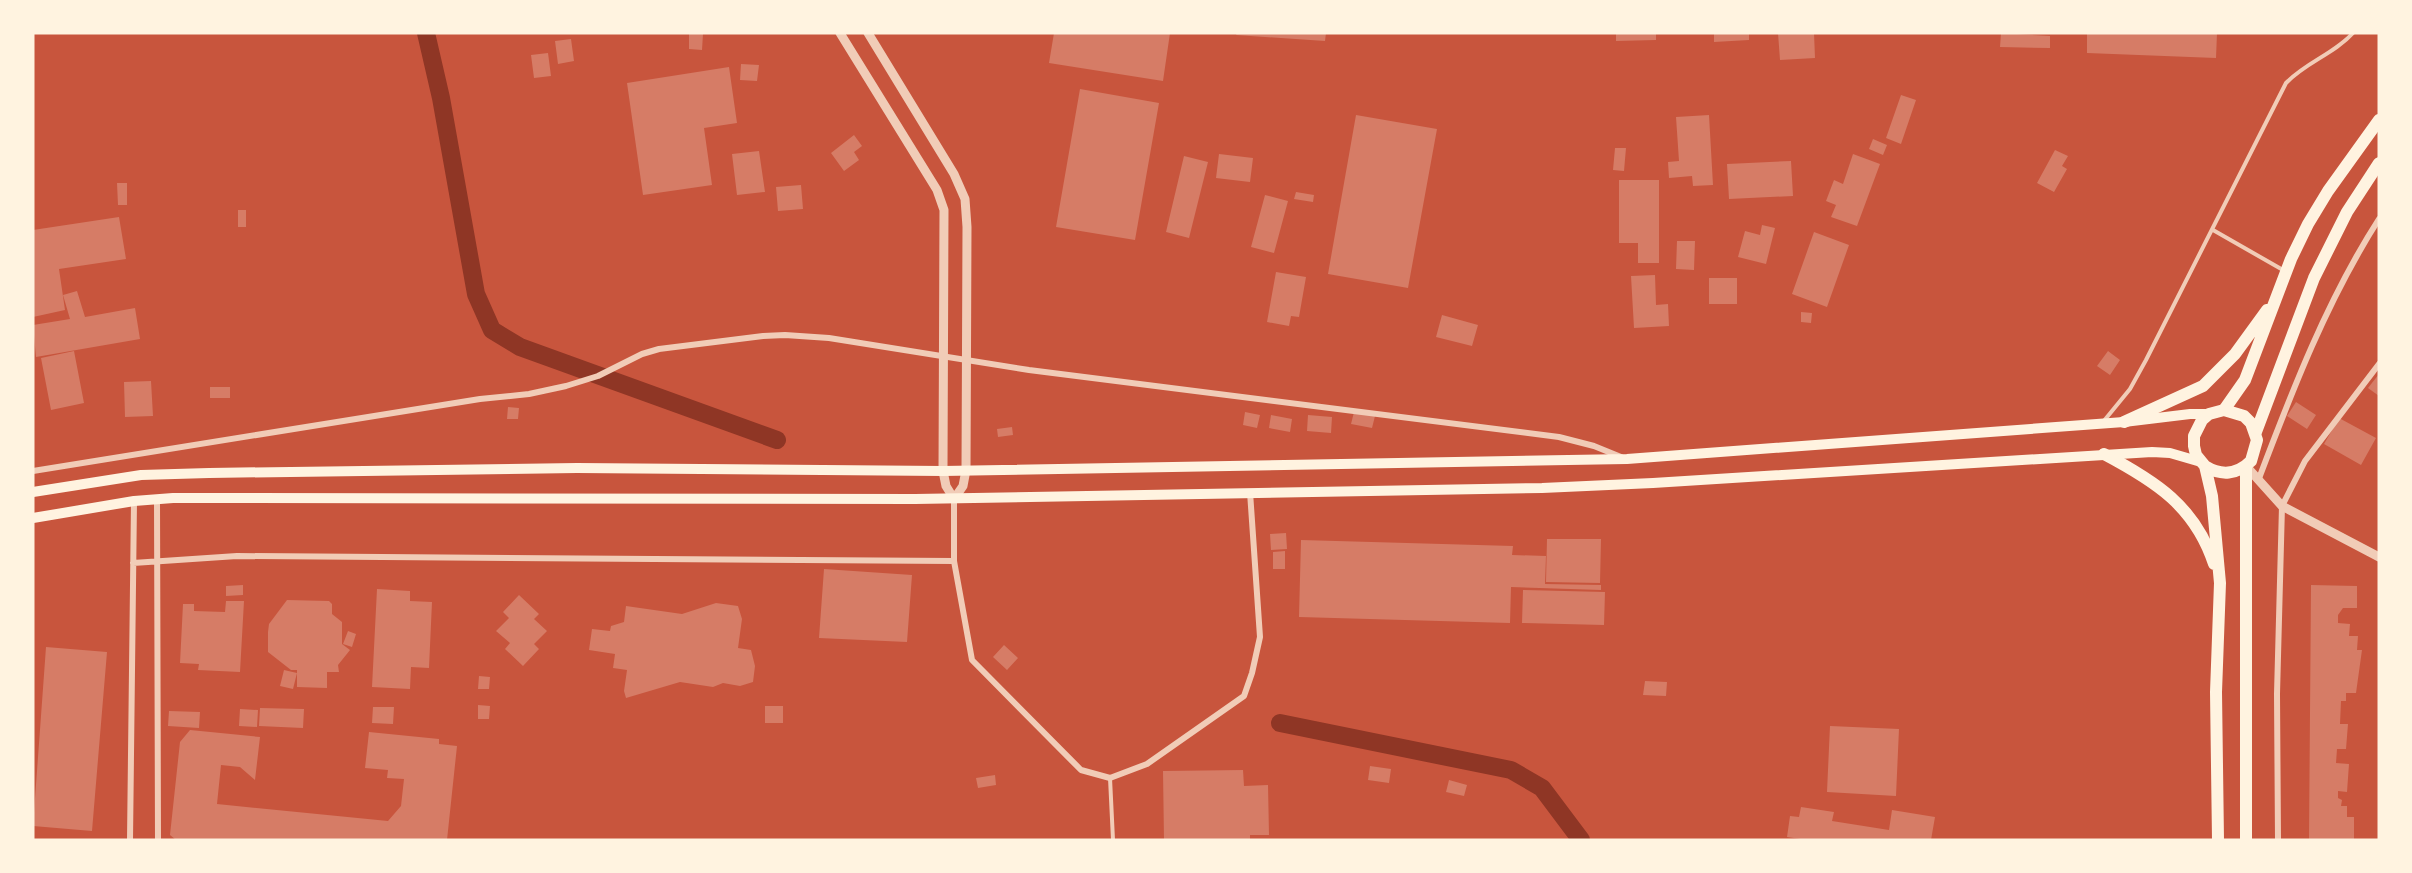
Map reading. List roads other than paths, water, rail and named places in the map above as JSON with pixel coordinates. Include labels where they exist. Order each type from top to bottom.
[{"type":"main road","points":[[2224,410],[2245,380],[2286,272],[2308,224],[2328,191],[2379,120]]},
{"type":"main road","points":[[2256,432],[2313,278],[2347,212],[2379,163]]},
{"type":"main road","points":[[2124,422],[2203,386],[2235,354],[2277,297]]},
{"type":"main road","points":[[33,492],[141,475],[209,473],[577,468],[943,471],[1627,459],[2124,422],[2209,414],[2224,410],[2244,416],[2256,432],[2257,440],[2255,455],[2246,466],[2234,473],[2224,474],[2213,472],[2203,464],[2170,453],[2104,454],[1598,486],[954,499],[157,499],[33,518]]},
{"type":"main road","points":[[2209,414],[2202,420],[2194,436],[2193,446],[2203,464],[2212,496],[2220,583],[2216,692],[2218,840]]},
{"type":"main road","points":[[2104,454],[2137,471],[2175,500],[2202,535],[2220,583]]},
{"type":"main road","points":[[2246,466],[2246,840]]},
{"type":"street","points":[[840,33],[942,199],[945,221],[943,471],[946,486],[954,499],[954,561],[972,660],[1081,770],[1110,778],[1147,764],[1244,696],[1260,637],[1250,492]]},
{"type":"street","points":[[868,33],[954,174],[965,199],[967,213],[966,470],[963,486],[954,499]]},
{"type":"street","points":[[2258,481],[2331,302],[2379,219]]},
{"type":"street","points":[[33,471],[566,386],[598,376],[642,354],[677,346],[785,335],[829,338],[967,361],[1559,437],[1594,446],[1627,459]]},
{"type":"street","points":[[2278,840],[2277,694],[2282,506],[2305,461],[2379,364]]},
{"type":"street","points":[[2246,466],[2282,506],[2379,557]]},
{"type":"street","points":[[157,499],[158,840]]},
{"type":"street","points":[[130,840],[134,501]]},
{"type":"street","points":[[133,563],[237,556],[954,561]]},
{"type":"lane","points":[[2102,423],[2138,375],[2286,82],[2336,49],[2353,33]]},
{"type":"lane","points":[[2213,230],[2286,272]]},
{"type":"lane","points":[[1110,778],[1113,840]]},
{"type":"waterway","points":[[426,33],[441,98],[476,294],[492,330],[520,347],[777,440]]},
{"type":"waterway","points":[[1280,723],[1511,770],[1542,788],[1581,840]]}]
